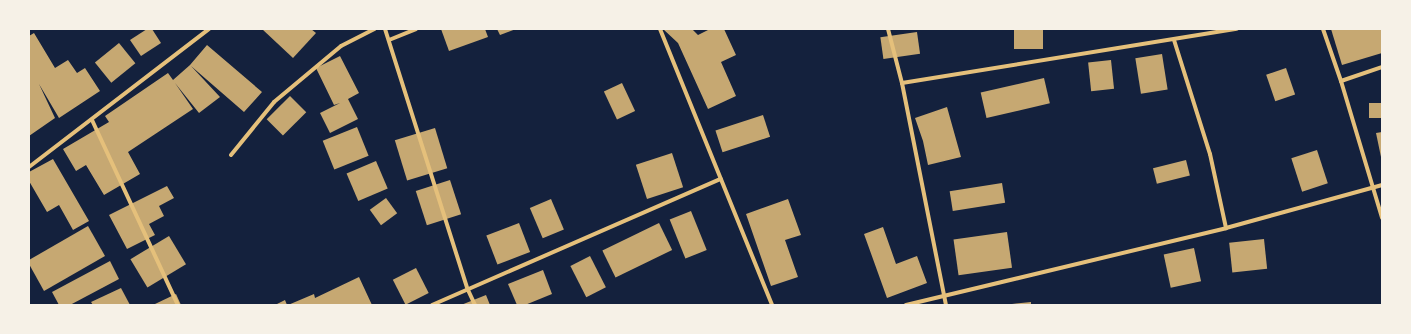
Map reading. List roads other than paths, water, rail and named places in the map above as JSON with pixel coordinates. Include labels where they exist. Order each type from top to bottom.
[{"type":"street","points":[[29,167],[209,29]]},
{"type":"street","points":[[231,155],[274,102],[341,46],[375,29]]},
{"type":"street","points":[[385,29],[468,290],[475,305]]},
{"type":"street","points":[[389,40],[416,29]]},
{"type":"street","points":[[660,29],[772,305]]},
{"type":"street","points":[[888,29],[902,84],[946,305]]},
{"type":"street","points":[[902,84],[1238,29]]},
{"type":"street","points":[[1323,29],[1341,81],[1382,218]]},
{"type":"street","points":[[1174,40],[1210,154],[1226,228]]},
{"type":"street","points":[[1341,81],[1382,67]]},
{"type":"street","points":[[92,120],[178,305]]},
{"type":"street","points":[[432,305],[721,179]]},
{"type":"street","points":[[906,305],[1226,228],[1382,185]]}]
